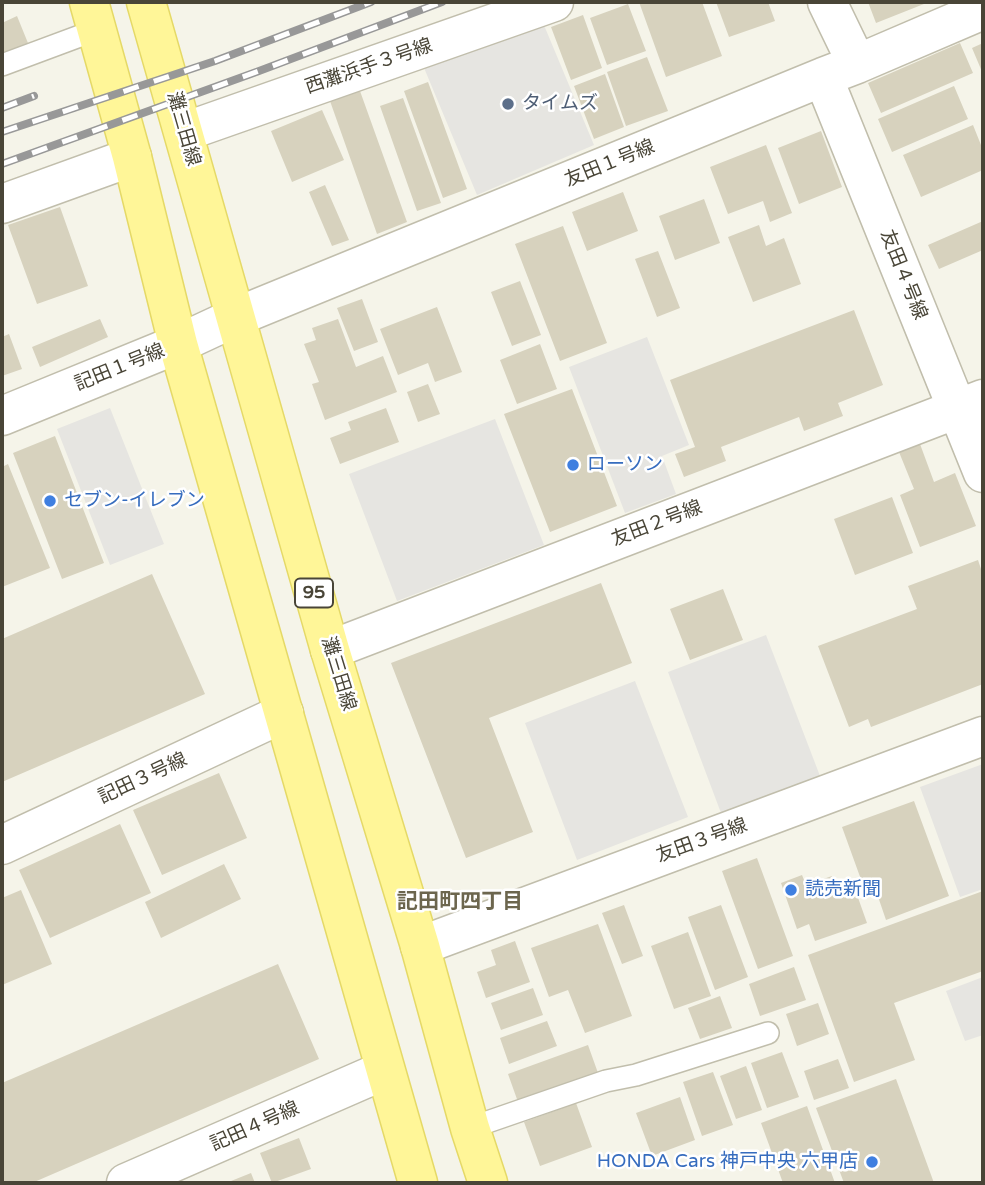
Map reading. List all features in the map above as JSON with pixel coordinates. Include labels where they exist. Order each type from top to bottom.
[{"type":"main road","name":"灘三田線","points":[[154,5],[184,132],[330,650],[420,946],[470,1128],[488,1183]]},
{"type":"main road","points":[[92,16],[132,157],[178,344],[418,1183]]},
{"type":"street","name":"西灘浜手３号線","points":[[184,132],[554,2]]},
{"type":"street","name":"友田４号線","points":[[827,2],[840,70],[970,404],[983,473]]},
{"type":"street","name":"友田１号線","points":[[236,317],[983,10]]},
{"type":"street","points":[[2,204],[132,157]]},
{"type":"street","name":"記田１号線","points":[[2,416],[178,344],[236,317]]},
{"type":"street","name":"友田２号線","points":[[330,650],[970,404]]},
{"type":"street","name":"記田３号線","points":[[2,845],[284,713]]},
{"type":"street","name":"友田３号線","points":[[420,946],[983,736]]},
{"type":"street","name":"記田４号線","points":[[126,1183],[385,1070]]},
{"type":"lane","points":[[2,65],[92,16]]},
{"type":"lane","points":[[470,1128],[606,1081],[636,1075],[768,1033]]},
{"type":"shaded area","name":"タイムズ","points":[[541,18],[594,145],[477,195],[422,63]]},
{"type":"shaded area","points":[[647,337],[689,445],[662,456],[676,494],[625,513],[569,367]]},
{"type":"shaded area","points":[[110,408],[164,544],[110,565],[57,429]]},
{"type":"shaded area","points":[[495,419],[544,545],[397,601],[349,474]]},
{"type":"shaded area","points":[[766,635],[820,776],[721,813],[668,672]]},
{"type":"shaded area","points":[[635,681],[688,817],[577,860],[525,723]]},
{"type":"shaded area","points":[[983,764],[983,889],[960,897],[920,787]]},
{"type":"shaded area","points":[[983,977],[983,1035],[965,1041],[946,991]]},
{"type":"building","points":[[639,2],[702,2],[722,56],[666,77]]},
{"type":"building","points":[[716,2],[768,2],[775,21],[729,37]]},
{"type":"building","points":[[868,2],[929,2],[876,23]]},
{"type":"building","points":[[628,4],[646,51],[607,65],[590,18]]},
{"type":"building","points":[[583,15],[602,68],[571,80],[551,27]]},
{"type":"building","points":[[17,16],[30,48],[2,60],[2,23]]},
{"type":"building","points":[[960,43],[973,73],[881,113],[868,83]]},
{"type":"building","points":[[983,43],[983,74],[972,48]]},
{"type":"building","points":[[647,57],[668,111],[626,126],[607,72]]},
{"type":"building","points":[[605,74],[624,127],[594,139],[574,86]]},
{"type":"building","points":[[428,82],[467,189],[443,198],[404,91]]},
{"type":"building","points":[[954,86],[968,119],[892,152],[878,119]]},
{"type":"building","points":[[360,91],[407,222],[377,234],[330,101]]},
{"type":"building","points":[[403,98],[441,203],[417,211],[380,106]]},
{"type":"building","points":[[322,110],[344,160],[292,182],[271,131]]},
{"type":"building","points":[[973,125],[983,150],[983,170],[921,197],[903,155]]},
{"type":"building","points":[[821,131],[842,187],[799,204],[778,148]]},
{"type":"building","points":[[766,145],[792,213],[770,222],[763,201],[728,214],[710,167]]},
{"type":"building","points":[[325,185],[349,240],[332,246],[309,192]]},
{"type":"building","points":[[623,192],[638,231],[587,251],[572,212]]},
{"type":"building","points":[[704,199],[720,243],[675,260],[659,216]]},
{"type":"building","points":[[60,207],[88,286],[37,304],[8,225]]},
{"type":"building","points":[[983,221],[983,250],[939,269],[928,245]]},
{"type":"building","points":[[759,225],[766,246],[784,238],[801,284],[753,302],[728,237]]},
{"type":"building","points":[[563,226],[607,343],[560,361],[515,244]]},
{"type":"building","points":[[658,251],[680,308],[657,317],[635,259]]},
{"type":"building","points":[[520,281],[541,335],[512,346],[491,292]]},
{"type":"building","points":[[362,299],[378,342],[354,351],[337,308]]},
{"type":"building","points":[[437,307],[462,372],[435,382],[428,363],[398,375],[380,329]]},
{"type":"building","points":[[854,310],[883,385],[838,403],[843,416],[804,431],[799,417],[721,447],[726,461],[684,477],[675,454],[695,447],[670,380]]},
{"type":"building","points":[[100,319],[108,337],[40,367],[32,347]]},
{"type":"building","points":[[338,319],[356,367],[383,356],[397,392],[325,420],[312,384],[319,382],[304,344],[316,340],[312,328]]},
{"type":"building","points":[[9,334],[22,369],[2,376],[2,337]]},
{"type":"building","points":[[540,344],[557,389],[517,404],[500,360]]},
{"type":"building","points":[[428,384],[440,414],[418,422],[407,392]]},
{"type":"building","points":[[572,389],[617,506],[550,532],[504,414]]},
{"type":"building","points":[[386,408],[399,442],[340,464],[330,438],[351,430],[348,422]]},
{"type":"building","points":[[55,436],[104,563],[62,579],[13,453]]},
{"type":"building","points":[[920,444],[934,482],[955,473],[976,526],[920,547],[900,495],[914,489],[899,452]]},
{"type":"building","points":[[8,464],[50,568],[2,587],[2,467]]},
{"type":"building","points":[[892,497],[913,553],[855,575],[834,519]]},
{"type":"building","points":[[978,560],[983,575],[983,684],[871,727],[868,719],[849,727],[818,646],[917,609],[908,586]]},
{"type":"building","points":[[152,574],[205,694],[2,782],[2,639]]},
{"type":"building","points":[[601,583],[632,663],[489,718],[533,832],[466,858],[391,663]]},
{"type":"building","points":[[723,589],[743,640],[690,660],[670,609]]},
{"type":"building","points":[[219,773],[247,838],[162,875],[133,810]]},
{"type":"building","points":[[914,801],[949,896],[886,920],[873,882],[863,885],[842,827]]},
{"type":"building","points":[[120,824],[151,893],[50,938],[19,870]]},
{"type":"building","points":[[757,858],[793,956],[758,969],[722,871]]},
{"type":"building","points":[[224,864],[241,899],[161,938],[145,902]]},
{"type":"building","points":[[802,875],[806,885],[832,876],[839,897],[856,892],[867,923],[815,941],[809,924],[797,929],[781,883]]},
{"type":"building","points":[[21,890],[52,964],[2,985],[2,898]]},
{"type":"building","points":[[983,891],[983,971],[894,1003],[915,1060],[854,1082],[808,955]]},
{"type":"building","points":[[624,905],[643,956],[622,964],[602,913]]},
{"type":"building","points":[[721,905],[748,977],[715,990],[688,917]]},
{"type":"building","points":[[598,924],[632,1016],[585,1033],[568,990],[549,997],[531,948]]},
{"type":"building","points":[[688,932],[711,996],[674,1009],[651,946]]},
{"type":"building","points":[[515,941],[530,982],[486,998],[477,972],[496,965],[491,950]]},
{"type":"building","points":[[278,964],[319,1059],[32,1183],[2,1183],[2,1083]]},
{"type":"building","points":[[794,967],[806,1000],[760,1016],[749,984]]},
{"type":"building","points":[[533,988],[543,1015],[501,1030],[491,1003]]},
{"type":"building","points":[[720,996],[732,1028],[700,1039],[688,1008]]},
{"type":"building","points":[[818,1003],[829,1034],[797,1046],[786,1014]]},
{"type":"building","points":[[547,1021],[557,1046],[509,1064],[500,1038]]},
{"type":"building","points":[[588,1045],[598,1073],[518,1102],[508,1074]]},
{"type":"building","points":[[782,1052],[799,1097],[767,1108],[751,1063]]},
{"type":"building","points":[[838,1059],[849,1088],[814,1100],[804,1071]]},
{"type":"building","points":[[746,1066],[762,1110],[736,1119],[720,1076]]},
{"type":"building","points":[[713,1072],[733,1125],[702,1136],[683,1082]]},
{"type":"building","points":[[896,1079],[934,1183],[844,1183],[816,1108]]},
{"type":"building","points":[[680,1097],[695,1140],[652,1156],[636,1113]]},
{"type":"building","points":[[576,1103],[592,1147],[540,1166],[524,1122]]},
{"type":"building","points":[[807,1106],[835,1183],[783,1183],[761,1123]]},
{"type":"building","points":[[299,1138],[311,1169],[272,1183],[260,1153]]},
{"type":"building","points":[[251,1173],[255,1183],[226,1183]]},
{"type":"railway","points":[[2,132],[215,61],[371,2]]},
{"type":"railway","points":[[2,164],[442,2]]},
{"type":"railway","points":[[2,108],[34,96]]},
{"type":"place","name":"タイムズ","points":[[508,104]]},
{"type":"place","name":"ローソン","points":[[573,465]]},
{"type":"place","name":"セブン-イレブン","points":[[50,501]]},
{"type":"place","name":"読売新聞","points":[[791,890]]},
{"type":"place","name":"HONDA Cars 神戸中央 六甲店","points":[[872,1162]]},
{"type":"district","name":"記田町四丁目","points":[[460,902]]}]
